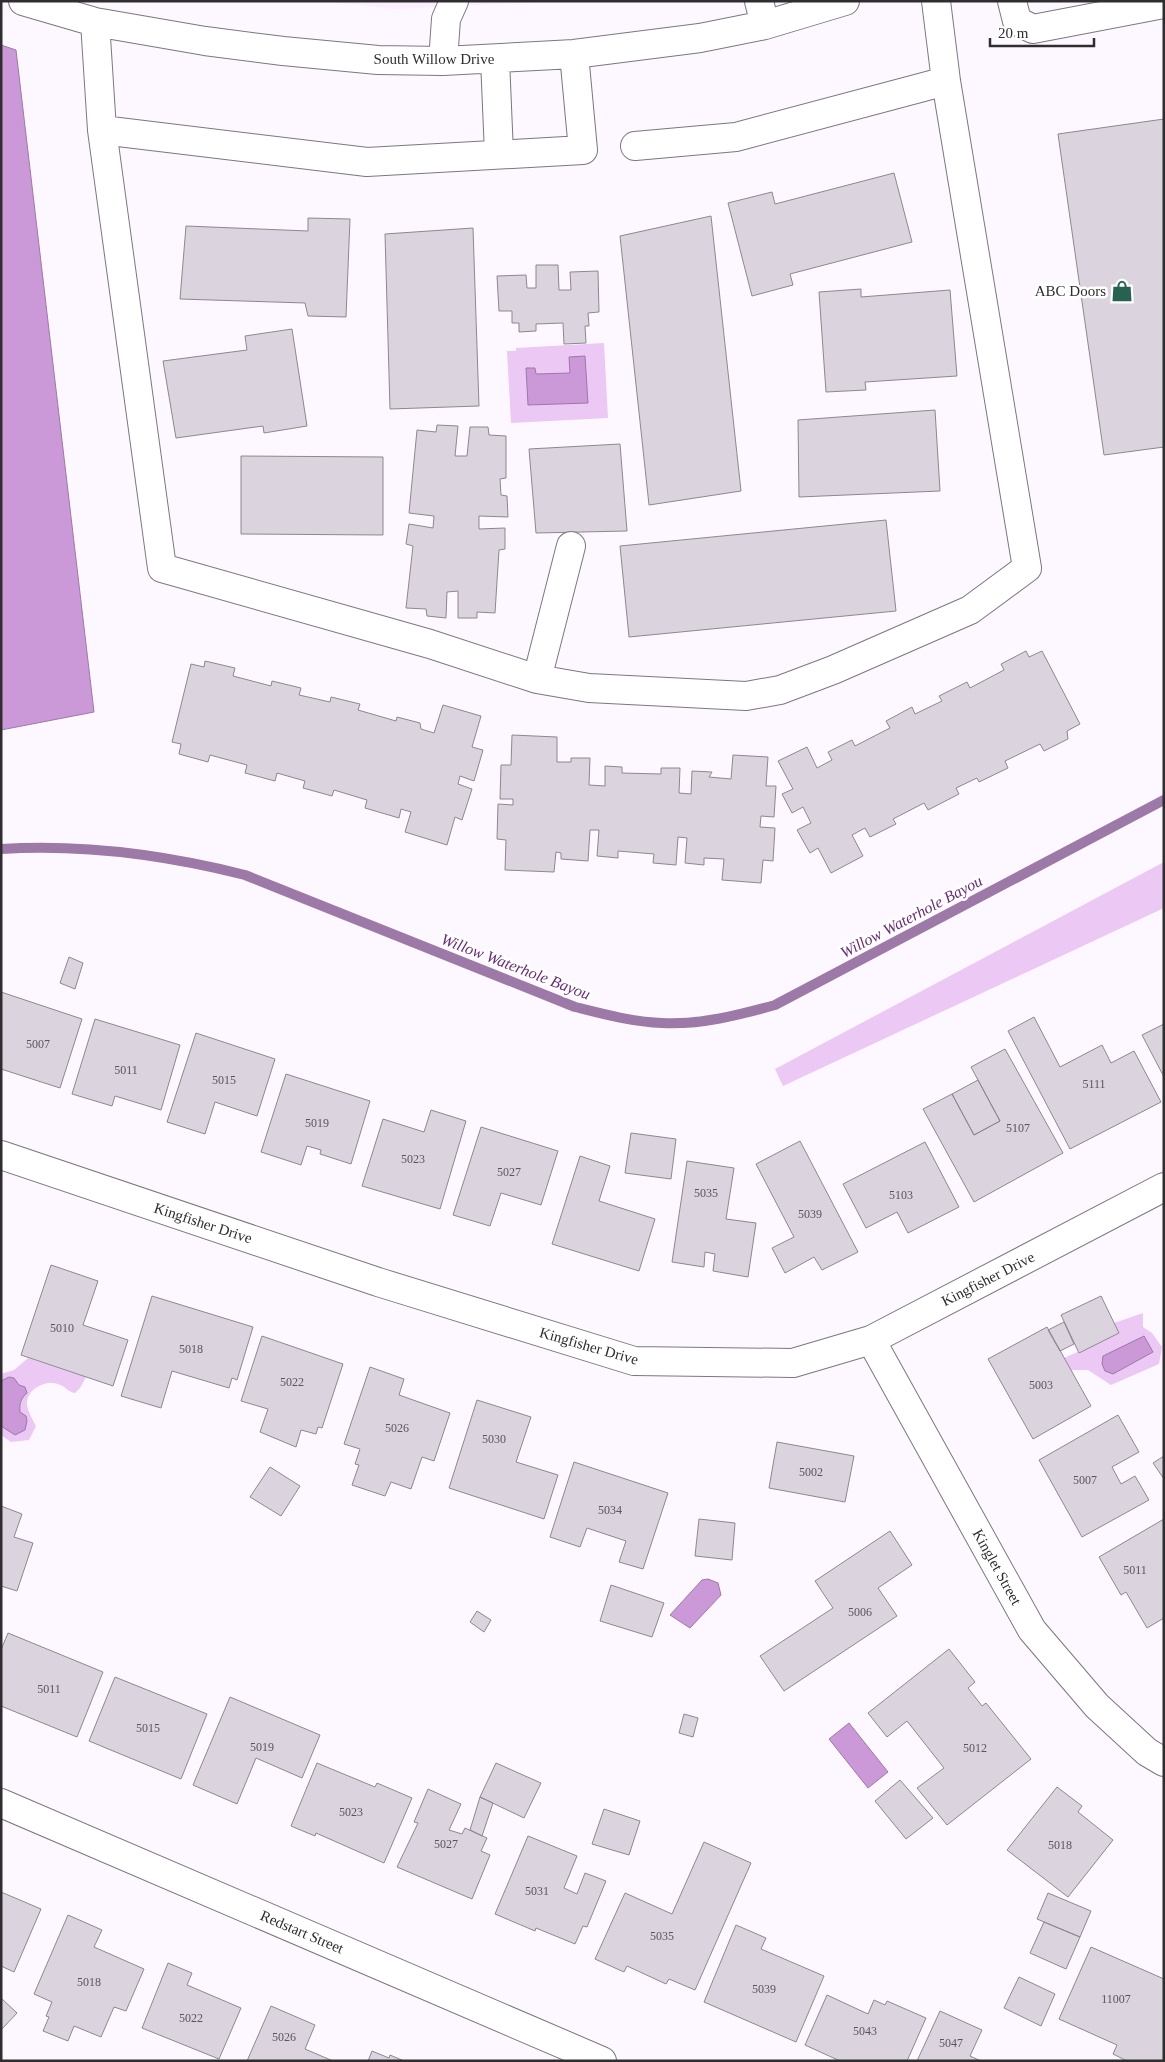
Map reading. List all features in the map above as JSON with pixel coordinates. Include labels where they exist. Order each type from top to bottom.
[{"type":"street","name":"South Willow Drive","points":[[23,1],[95,22],[205,41],[282,51],[378,60],[443,61],[574,54],[700,38],[762,13],[845,1]]},
{"type":"street","points":[[443,61],[446,19],[454,1]]},
{"type":"street","points":[[95,22],[102,130],[162,568],[430,644],[537,679],[589,688],[746,696],[780,690],[833,670],[970,610],[1027,568],[946,80],[936,1]]},
{"type":"street","points":[[1012,1],[1017,21],[1033,29],[1164,4]]},
{"type":"street","points":[[102,130],[366,162],[583,150],[574,54]]},
{"type":"street","points":[[495,59],[499,154]]},
{"type":"street","points":[[635,146],[736,137],[946,80]]},
{"type":"street","points":[[537,679],[571,546]]},
{"type":"street","name":"Kingfisher Drive","points":[[1,1155],[386,1285],[634,1362],[793,1363],[871,1340],[1164,1187]]},
{"type":"street","name":"Kinglet Street","points":[[871,1340],[1032,1630],[1096,1706],[1147,1752],[1164,1762]]},
{"type":"street","name":"Redstart Street","points":[[1,1803],[602,2061]]},
{"type":"shaded area","points":[[325,1],[553,1],[393,9]]},
{"type":"shaded area","points":[[1,45],[16,50],[94,712],[1,730]]},
{"type":"shaded area","points":[[604,343],[608,418],[511,423],[507,351],[516,351],[516,348]]},
{"type":"shaded area","points":[[585,356],[588,403],[528,405],[526,368],[535,368],[536,374],[570,373],[569,357]]},
{"type":"shaded area","points":[[1164,862],[1164,908],[783,1086],[775,1069]]},
{"type":"shaded area","points":[[1143,1313],[1143,1327],[1152,1333],[1162,1347],[1159,1364],[1111,1385],[1088,1370],[1071,1370],[1064,1358],[1119,1333],[1114,1323]]},
{"type":"shaded area","points":[[1144,1336],[1153,1352],[1113,1374],[1105,1371],[1102,1364],[1103,1356]]},
{"type":"shaded area","points":[[28,1358],[86,1377],[75,1393],[53,1383],[42,1385],[33,1390],[27,1405],[36,1426],[29,1440],[11,1442],[1,1435],[1,1374],[14,1370]]},
{"type":"shaded area","points":[[9,1377],[14,1378],[19,1385],[25,1387],[27,1393],[22,1399],[20,1406],[20,1412],[26,1416],[25,1430],[15,1435],[1,1426],[1,1381]]},
{"type":"shaded area","points":[[708,1579],[718,1583],[721,1595],[690,1628],[670,1615],[702,1580]]},
{"type":"shaded area","points":[[849,1723],[888,1772],[868,1788],[829,1739]]},
{"type":"building","name":"ABC Doors","points":[[1164,119],[1164,447],[1104,455],[1058,134]]},
{"type":"building","points":[[894,173],[912,242],[790,274],[793,285],[752,296],[728,203],[772,192],[775,204]]},
{"type":"building","points":[[711,216],[741,491],[649,505],[620,236]]},
{"type":"building","points":[[308,218],[350,219],[346,317],[308,316],[305,303],[180,299],[186,226],[308,231]]},
{"type":"building","points":[[473,228],[479,406],[390,409],[385,234]]},
{"type":"building","points":[[536,265],[558,265],[559,290],[571,290],[570,272],[598,271],[599,312],[588,313],[589,326],[585,326],[586,343],[564,344],[563,323],[536,324],[536,331],[519,332],[519,323],[512,323],[512,311],[499,311],[497,276],[526,275],[527,288],[536,288]]},
{"type":"building","points":[[861,289],[861,297],[950,290],[957,376],[865,382],[866,390],[826,392],[819,292]]},
{"type":"building","points":[[292,329],[307,426],[264,433],[263,426],[176,438],[163,361],[247,350],[245,336]]},
{"type":"building","points":[[935,410],[940,491],[799,497],[798,420]]},
{"type":"building","points":[[437,425],[458,426],[455,456],[467,456],[470,427],[488,427],[489,435],[506,436],[506,478],[500,479],[501,495],[507,496],[508,517],[479,516],[479,529],[505,528],[505,549],[499,550],[495,613],[477,612],[477,618],[458,618],[458,591],[447,592],[446,618],[427,616],[426,609],[406,608],[413,546],[406,544],[409,524],[433,528],[434,516],[409,513],[417,430],[436,432]]},
{"type":"building","points":[[620,444],[627,531],[536,533],[529,449]]},
{"type":"building","points":[[241,456],[383,457],[383,535],[241,534]]},
{"type":"building","points":[[886,520],[896,611],[629,637],[620,546]]},
{"type":"building","points":[[1026,651],[1029,657],[1042,651],[1080,724],[1067,731],[1068,739],[1044,751],[1040,744],[1005,761],[1008,768],[979,782],[977,778],[956,788],[959,794],[928,810],[924,803],[893,819],[896,824],[870,837],[865,828],[852,835],[863,856],[831,873],[818,848],[810,853],[797,830],[811,823],[803,807],[792,813],[782,794],[793,789],[778,761],[807,747],[817,768],[832,760],[828,752],[852,740],[855,746],[890,728],[886,721],[912,707],[915,714],[942,701],[939,696],[967,682],[970,688],[1004,670],[1001,664]]},
{"type":"building","points":[[205,661],[235,668],[233,676],[271,686],[272,681],[301,688],[299,695],[330,702],[331,697],[360,704],[358,710],[396,721],[397,717],[420,723],[421,729],[434,733],[443,705],[481,716],[472,747],[483,750],[474,781],[460,776],[458,784],[472,789],[462,820],[455,817],[447,845],[405,832],[411,812],[401,809],[399,818],[365,808],[367,800],[334,790],[332,796],[303,788],[305,781],[277,773],[275,781],[245,773],[247,765],[210,755],[208,762],[179,754],[181,744],[172,742],[191,664],[204,667]]},
{"type":"building","points":[[512,735],[557,737],[557,762],[571,762],[571,758],[590,758],[589,785],[605,786],[605,766],[622,767],[622,773],[661,774],[661,768],[680,768],[679,793],[691,794],[692,771],[712,772],[709,777],[731,779],[733,755],[768,757],[766,786],[776,786],[774,817],[761,816],[760,827],[775,828],[773,861],[763,860],[761,883],[722,880],[724,859],[704,858],[704,865],[685,863],[687,838],[678,837],[676,865],[653,863],[654,854],[618,851],[618,858],[597,856],[599,830],[590,830],[588,861],[561,859],[561,853],[556,852],[554,872],[505,870],[506,840],[497,839],[498,804],[513,805],[513,799],[500,799],[501,765],[511,765]]},
{"type":"building","points":[[69,957],[83,963],[75,989],[60,983]]},
{"type":"building","points":[[1,992],[82,1019],[60,1088],[1,1069]]},
{"type":"building","points":[[1034,1017],[1060,1067],[1102,1045],[1111,1063],[1134,1051],[1161,1102],[1070,1149],[1008,1031]]},
{"type":"building","points":[[95,1019],[180,1045],[161,1110],[115,1096],[112,1106],[72,1094]]},
{"type":"building","points":[[1164,1024],[1164,1077],[1142,1035]]},
{"type":"building","points":[[196,1033],[275,1059],[257,1116],[215,1102],[205,1134],[167,1122]]},
{"type":"building","points":[[1005,1049],[1063,1153],[974,1202],[923,1109],[952,1094],[974,1135],[1000,1121],[971,1067]]},
{"type":"building","points":[[286,1074],[370,1101],[351,1164],[320,1154],[321,1150],[307,1146],[301,1165],[261,1152]]},
{"type":"building","points":[[978,1080],[1000,1121],[974,1135],[952,1094]]},
{"type":"building","points":[[431,1110],[466,1121],[440,1209],[362,1186],[383,1119],[424,1132]]},
{"type":"building","points":[[481,1127],[558,1151],[541,1205],[501,1193],[490,1226],[453,1215]]},
{"type":"building","points":[[631,1133],[676,1139],[671,1179],[625,1173]]},
{"type":"building","points":[[800,1141],[858,1252],[822,1270],[814,1257],[785,1273],[772,1248],[794,1237],[756,1164]]},
{"type":"building","points":[[925,1142],[959,1207],[908,1233],[897,1212],[866,1228],[843,1184]]},
{"type":"building","points":[[580,1156],[610,1166],[599,1201],[655,1219],[639,1271],[552,1244]]},
{"type":"building","points":[[687,1161],[734,1168],[726,1219],[756,1223],[748,1277],[713,1271],[715,1254],[705,1252],[704,1267],[672,1262]]},
{"type":"building","points":[[51,1265],[98,1281],[83,1325],[128,1340],[113,1386],[21,1355]]},
{"type":"building","points":[[152,1296],[253,1327],[237,1380],[232,1378],[229,1388],[172,1371],[161,1408],[121,1396]]},
{"type":"building","points":[[1101,1296],[1119,1333],[1079,1353],[1061,1315]]},
{"type":"building","points":[[1064,1322],[1074,1344],[1060,1351],[1048,1330]]},
{"type":"building","points":[[1047,1327],[1091,1406],[1033,1439],[988,1359]]},
{"type":"building","points":[[262,1336],[343,1364],[322,1428],[318,1427],[316,1434],[301,1430],[296,1447],[260,1432],[268,1409],[241,1401]]},
{"type":"building","points":[[370,1367],[404,1379],[399,1395],[450,1413],[434,1461],[422,1457],[411,1489],[391,1482],[385,1496],[352,1485],[359,1465],[355,1464],[360,1449],[344,1444]]},
{"type":"building","points":[[477,1400],[531,1417],[516,1462],[558,1475],[544,1519],[449,1488]]},
{"type":"building","points":[[1118,1415],[1139,1452],[1112,1467],[1121,1484],[1135,1476],[1149,1500],[1082,1537],[1039,1460]]},
{"type":"building","points":[[777,1442],[854,1456],[845,1502],[769,1488]]},
{"type":"building","points":[[1164,1456],[1164,1479],[1153,1463]]},
{"type":"building","points":[[574,1462],[668,1493],[643,1569],[619,1562],[626,1541],[587,1528],[580,1547],[550,1537]]},
{"type":"building","points":[[270,1467],[300,1486],[281,1516],[250,1497]]},
{"type":"building","points":[[1,1506],[22,1514],[14,1537],[33,1543],[17,1591],[1,1586]]},
{"type":"building","points":[[699,1519],[735,1523],[732,1560],[695,1556]]},
{"type":"building","points":[[1164,1519],[1164,1618],[1147,1628],[1126,1592],[1121,1595],[1099,1557]]},
{"type":"building","points":[[890,1531],[912,1565],[878,1588],[897,1616],[784,1691],[760,1656],[833,1608],[815,1581]]},
{"type":"building","points":[[611,1585],[664,1603],[652,1637],[600,1621]]},
{"type":"building","points":[[477,1611],[491,1620],[484,1632],[470,1622]]},
{"type":"building","points":[[8,1633],[103,1672],[77,1737],[1,1706],[1,1650]]},
{"type":"building","points":[[949,1649],[975,1682],[968,1688],[982,1706],[986,1703],[1031,1759],[947,1825],[917,1788],[944,1768],[907,1721],[887,1737],[868,1713]]},
{"type":"building","points":[[115,1677],[207,1714],[181,1779],[89,1741]]},
{"type":"building","points":[[230,1697],[320,1735],[302,1778],[256,1758],[237,1804],[193,1785]]},
{"type":"building","points":[[684,1714],[698,1718],[693,1737],[679,1733]]},
{"type":"building","points":[[317,1763],[375,1787],[377,1783],[412,1798],[384,1863],[316,1833],[315,1836],[291,1826]]},
{"type":"building","points":[[496,1763],[541,1783],[524,1818],[480,1797]]},
{"type":"building","points":[[900,1780],[933,1818],[906,1839],[875,1801]]},
{"type":"building","points":[[1057,1787],[1082,1806],[1078,1812],[1113,1840],[1068,1897],[1007,1850]]},
{"type":"building","points":[[428,1789],[461,1804],[449,1830],[462,1834],[465,1828],[487,1838],[481,1851],[490,1855],[472,1899],[397,1867],[418,1823],[414,1822]]},
{"type":"building","points":[[480,1797],[493,1803],[482,1836],[470,1830]]},
{"type":"building","points":[[604,1809],[640,1821],[629,1855],[592,1844]]},
{"type":"building","points":[[528,1836],[577,1856],[564,1888],[577,1894],[585,1873],[606,1881],[587,1927],[583,1926],[575,1944],[536,1928],[535,1931],[495,1914]]},
{"type":"building","points":[[704,1842],[751,1863],[695,1990],[669,1979],[666,1984],[627,1966],[624,1972],[595,1959],[625,1893],[672,1914]]},
{"type":"building","points":[[1,1892],[41,1909],[14,1972],[1,1966]]},
{"type":"building","points":[[1048,1893],[1091,1911],[1080,1937],[1037,1919]]},
{"type":"building","points":[[68,1915],[102,1930],[94,1947],[144,1969],[126,2011],[114,2007],[101,2037],[74,2026],[68,2041],[43,2031],[49,2017],[46,2016],[52,2002],[34,1994]]},
{"type":"building","points":[[1044,1922],[1080,1937],[1066,1969],[1030,1953]]},
{"type":"building","points":[[736,1925],[766,1938],[761,1949],[824,1976],[796,2042],[704,2002]]},
{"type":"building","points":[[1091,1947],[1164,1979],[1164,2061],[1127,2061],[1113,2054],[1117,2045],[1059,2019]]},
{"type":"building","points":[[168,1963],[192,1973],[187,1985],[241,2008],[219,2059],[142,2028]]},
{"type":"building","points":[[1019,1977],[1055,1994],[1041,2026],[1004,2008]]},
{"type":"building","points":[[827,1995],[868,2014],[874,2000],[885,2005],[887,2001],[926,2018],[907,2061],[840,2061],[805,2045]]},
{"type":"building","points":[[1,1998],[17,2013],[1,2030]]},
{"type":"building","points":[[271,2006],[315,2025],[305,2049],[333,2061],[247,2061]]},
{"type":"building","points":[[940,2011],[982,2030],[970,2056],[981,2061],[917,2061]]},
{"type":"building","points":[[372,2051],[389,2058],[390,2055],[404,2061],[368,2061]]},
{"type":"waterway","name":"Willow Waterhole Bayou","points":[[1,849],[63,848],[124,853],[185,862],[245,875],[575,1007],[629,1019],[677,1023],[720,1018],[775,1005],[1164,800]]},
{"type":"place","name":"ABC Doors","points":[[1122,291]]}]
